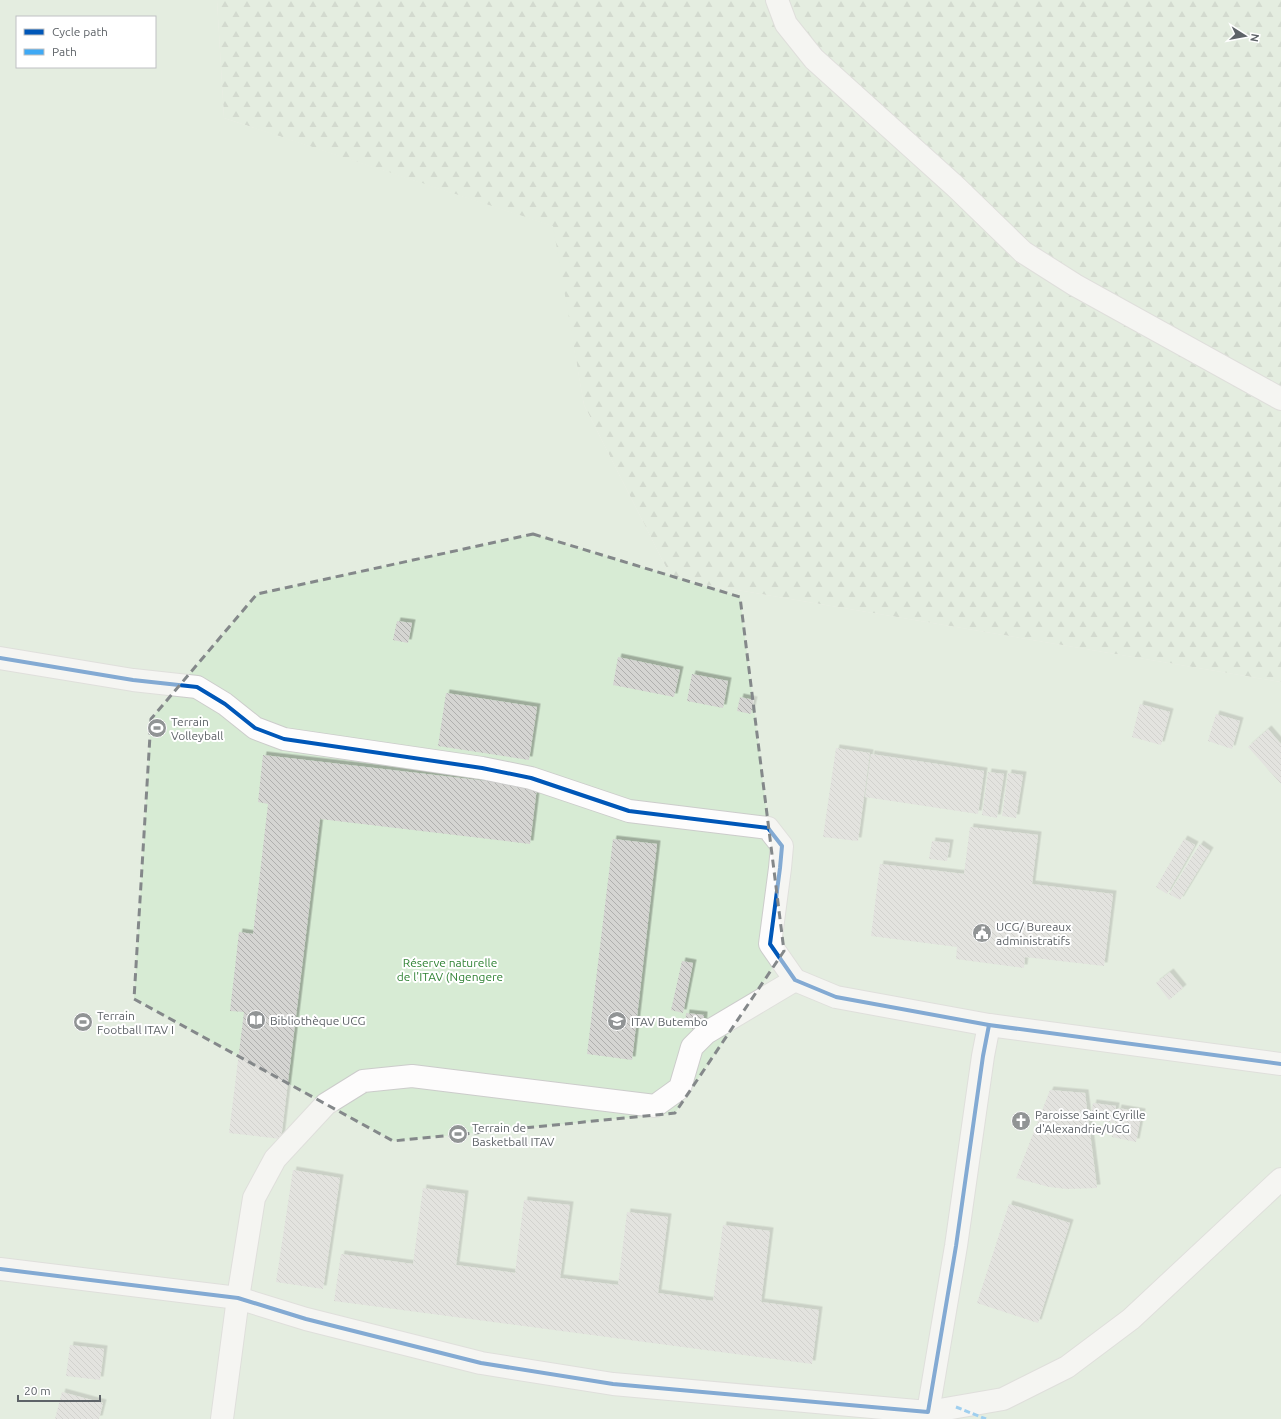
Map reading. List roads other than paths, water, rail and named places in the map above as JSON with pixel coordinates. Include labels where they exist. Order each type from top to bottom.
[{"type":"street","points":[[777,0],[786,24],[814,59],[956,186],[1023,252],[1075,285],[1281,399]]},
{"type":"street","points":[[0,658],[133,680],[197,686],[225,704],[255,728],[284,739],[482,768],[531,778],[629,811],[768,828],[782,846],[770,944],[795,980],[836,997],[989,1025],[1281,1064]]},
{"type":"street","points":[[222,1419],[238,1298],[254,1198],[275,1158],[326,1104],[363,1081],[412,1076],[655,1106],[680,1088],[692,1047],[706,1033],[795,980]]},
{"type":"street","points":[[928,1415],[956,1246],[983,1056],[989,1025]]},
{"type":"street","points":[[0,1269],[238,1298],[306,1319],[481,1363],[613,1384],[928,1415],[1003,1399],[1067,1367],[1131,1319],[1281,1179]]},
{"type":"place","name":"Terrain Volleyball","points":[[157,728]]},
{"type":"place","name":"UCG/ Bureaux administratifs","points":[[982,933]]},
{"type":"place","name":"Bibliothèque UCG","points":[[256,1020]]},
{"type":"place","name":"ITAV Butembo","points":[[617,1021]]},
{"type":"place","name":"Terrain Football ITAV I","points":[[83,1022]]},
{"type":"place","name":"Paroisse Saint Cyrille d'Alexandrie/UCG","points":[[1021,1121]]},
{"type":"place","name":"Terrain de Basketball ITAV","points":[[458,1134]]},
{"type":"park label","name":"Réserve naturelle de l'ITAV (Ngengere","points":[[450,969]]}]
